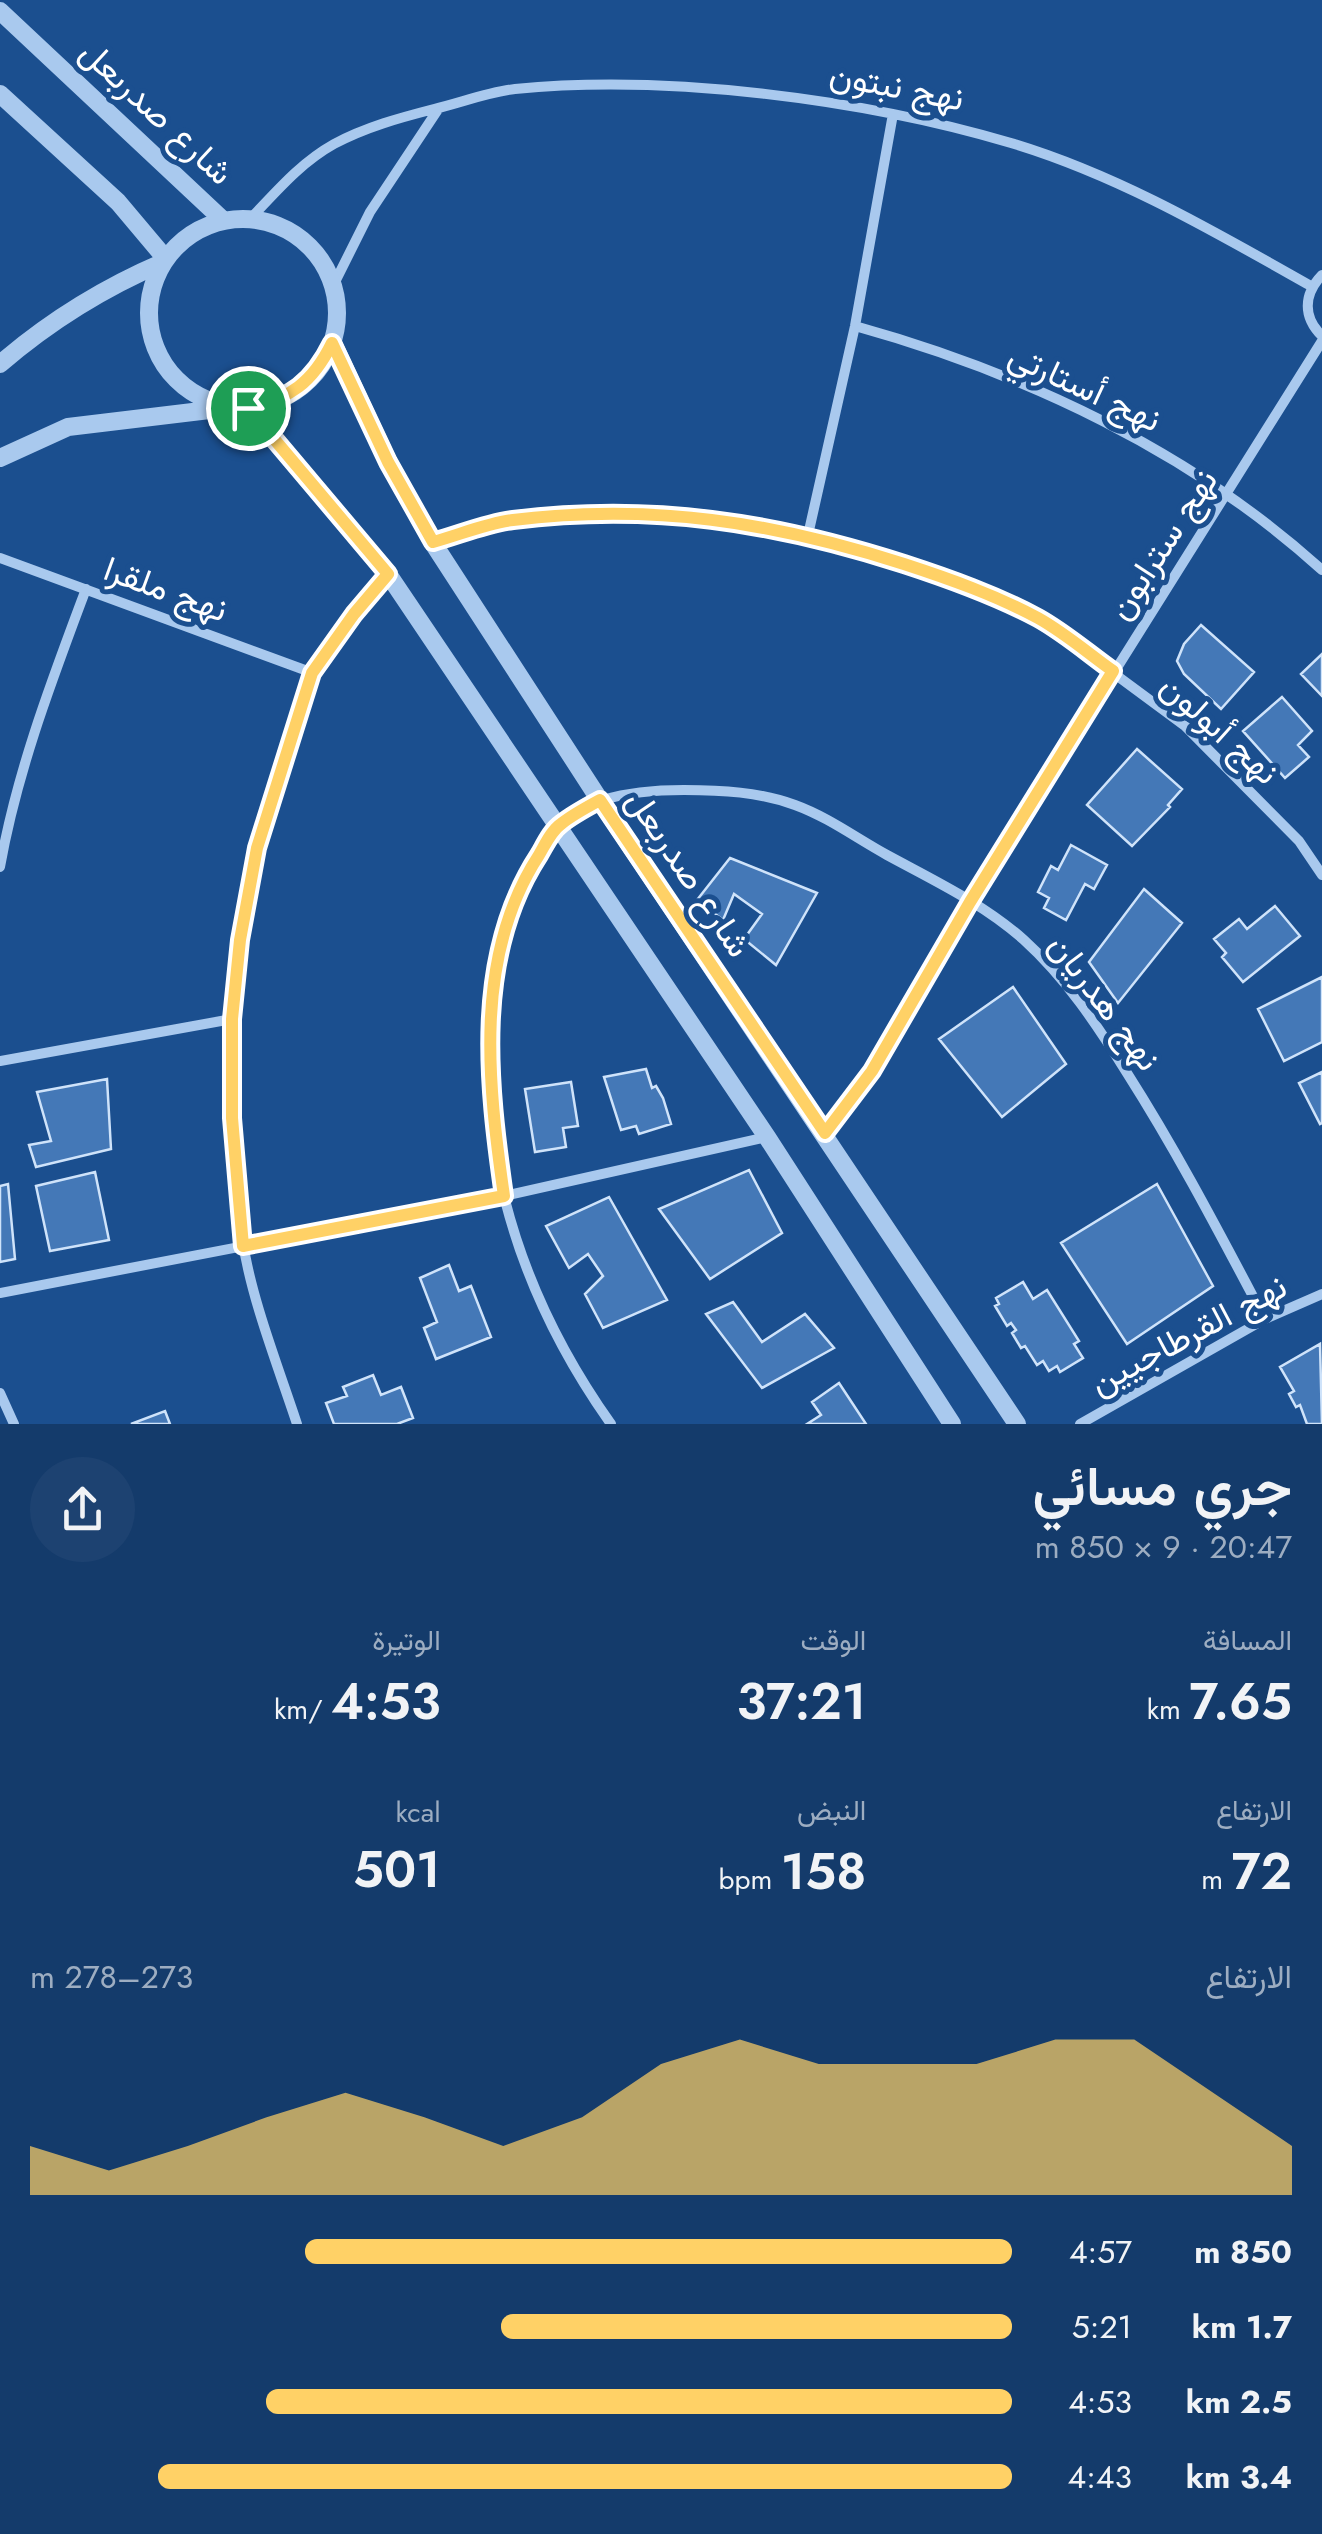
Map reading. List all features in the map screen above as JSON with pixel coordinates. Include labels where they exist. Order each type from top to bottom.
[{"type":"street","name":"شارع صدربعل","points":[[0,11],[224,221]]},
{"type":"street","name":"نهج نبتون","points":[[250,219],[301,166],[333,145],[378,124],[511,90],[608,85],[759,94],[894,114],[1012,143],[1149,197],[1311,286]]},
{"type":"street","points":[[0,94],[118,202],[165,260]]},
{"type":"street","points":[[333,286],[370,212],[440,108]]},
{"type":"street","points":[[808,535],[855,326],[894,114]]},
{"type":"street","points":[[0,364],[81,302],[165,260],[192,234],[224,221],[250,219],[277,225],[302,240],[321,260],[333,286],[337,314],[332,343],[320,368],[300,388],[275,402],[68,427],[0,458]]},
{"type":"street","points":[[165,260],[150,297],[151,336],[167,370],[196,396],[240,408],[388,574],[767,1138],[952,1424]]},
{"type":"street","points":[[1322,275],[1311,286],[1307,314],[1322,338]]},
{"type":"street","name":"نهج أستارتي","points":[[855,326],[924,345],[1090,414],[1168,456],[1322,570]]},
{"type":"street","name":"نهج سترابون","points":[[825,1133],[872,1071],[970,902],[1322,338]]},
{"type":"street","name":"شارع صدربعل","points":[[332,343],[388,462],[433,542],[600,800],[1017,1424]]},
{"type":"street","name":"نهج أبولون","points":[[433,542],[510,520],[698,516],[808,535],[966,584],[1043,621],[1184,726],[1298,842],[1322,875]]},
{"type":"street","name":"نهج ملقرا","points":[[0,558],[312,673]]},
{"type":"street","points":[[297,1424],[243,1246],[232,1118],[232,1019],[240,940],[257,848],[312,673],[388,574]]},
{"type":"street","points":[[0,867],[39,716],[86,589]]},
{"type":"street","name":"نهج هدريان","points":[[612,1424],[558,1340],[530,1280],[504,1196],[491,1106],[489,1030],[496,967],[520,882],[558,826],[600,800],[666,790],[719,790],[794,804],[830,820],[970,902],[1022,938],[1068,985],[1152,1113],[1265,1319]]},
{"type":"street","points":[[0,1061],[232,1019]]},
{"type":"street","points":[[0,1293],[504,1196],[767,1138]]},
{"type":"street","name":"نهج القرطاجيين","points":[[1080,1424],[1265,1319],[1322,1294]]},
{"type":"street","points":[[0,1393],[14,1424]]},
{"type":"building","points":[[1201,625],[1254,672],[1221,709],[1184,674],[1177,661],[1184,644]]},
{"type":"building","points":[[1322,654],[1322,696],[1301,674]]},
{"type":"building","points":[[1282,697],[1312,731],[1298,745],[1309,757],[1285,778],[1243,731]]},
{"type":"building","points":[[1137,749],[1182,789],[1132,846],[1087,805]]},
{"type":"building","points":[[1071,845],[1107,865],[1094,889],[1085,884],[1066,920],[1044,908],[1049,898],[1038,892],[1051,866],[1058,870]]},
{"type":"building","points":[[730,858],[817,893],[776,965],[744,939],[762,914],[734,894],[723,920],[697,900]]},
{"type":"building","points":[[1144,889],[1182,923],[1118,1003],[1089,962]]},
{"type":"building","points":[[1275,906],[1300,936],[1243,982],[1222,957],[1226,953],[1214,939],[1239,919],[1247,929]]},
{"type":"building","points":[[1322,977],[1322,1042],[1284,1061],[1258,1009]]},
{"type":"building","points":[[1013,987],[1066,1064],[1002,1117],[939,1039]]},
{"type":"building","points":[[646,1069],[652,1088],[656,1086],[663,1098],[671,1124],[639,1134],[636,1126],[621,1130],[604,1077]]},
{"type":"building","points":[[1322,1072],[1322,1123],[1320,1124],[1299,1083]]},
{"type":"building","points":[[107,1079],[111,1149],[36,1167],[29,1145],[51,1141],[37,1092]]},
{"type":"building","points":[[571,1082],[578,1126],[563,1128],[566,1147],[535,1152],[525,1089]]},
{"type":"building","points":[[749,1170],[782,1233],[710,1279],[659,1209]]},
{"type":"building","points":[[95,1172],[109,1240],[50,1251],[36,1186]]},
{"type":"building","points":[[8,1184],[15,1259],[0,1262],[0,1186]]},
{"type":"building","points":[[1157,1184],[1213,1286],[1127,1344],[1061,1243]]},
{"type":"building","points":[[609,1197],[667,1300],[603,1328],[585,1294],[603,1276],[588,1254],[569,1268],[546,1226]]},
{"type":"building","points":[[449,1265],[459,1291],[471,1286],[491,1337],[436,1359],[424,1328],[437,1322],[420,1278]]},
{"type":"building","points":[[1023,1282],[1033,1299],[1047,1290],[1079,1341],[1074,1344],[1083,1358],[1060,1372],[1057,1366],[1049,1371],[1043,1361],[1037,1365],[1012,1333],[1016,1330],[1011,1323],[1007,1326],[995,1306],[999,1304],[996,1298]]},
{"type":"building","points":[[733,1302],[762,1342],[805,1314],[834,1348],[762,1388],[706,1314]]},
{"type":"building","points":[[1320,1344],[1322,1424],[1307,1424],[1300,1405],[1296,1407],[1289,1394],[1294,1391],[1280,1367]]},
{"type":"building","points":[[373,1375],[381,1395],[401,1387],[413,1418],[397,1424],[334,1424],[326,1403],[347,1396],[343,1387]]},
{"type":"building","points":[[839,1383],[866,1424],[807,1424],[821,1415],[812,1402]]},
{"type":"building","points":[[165,1411],[170,1424],[131,1424]]},
{"type":"route","points":[[332,343],[388,462],[433,542],[510,520],[606,515],[698,516],[766,526],[808,535],[966,584],[1043,621],[1113,671],[970,902],[872,1071],[825,1133],[600,800],[558,826],[520,882],[496,967],[489,1030],[491,1106],[504,1196],[243,1246],[232,1118],[232,1019],[240,940],[257,848],[312,673],[388,574],[248,408],[275,402],[300,388],[320,368],[332,343]]}]
